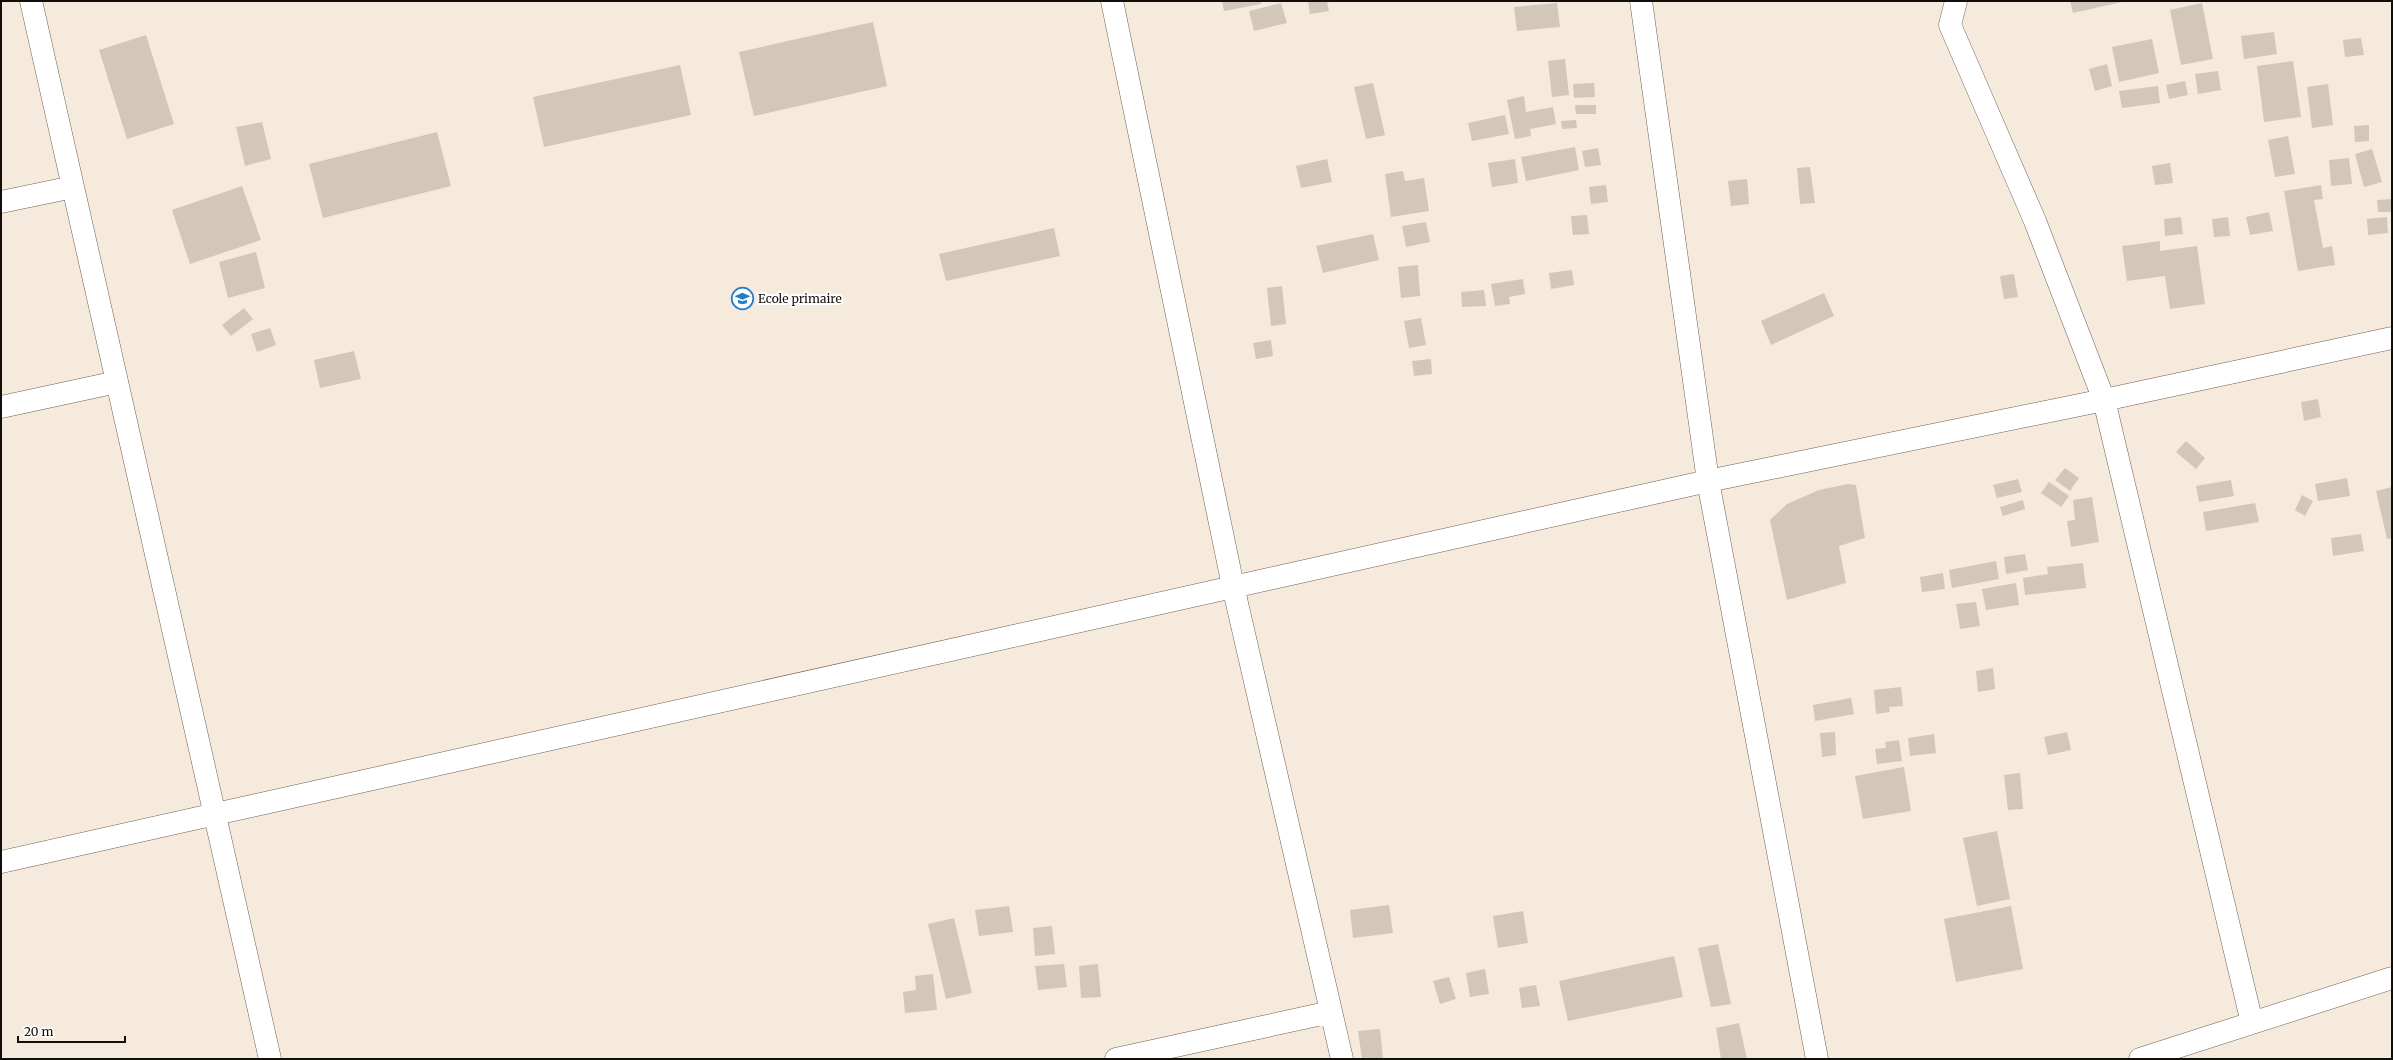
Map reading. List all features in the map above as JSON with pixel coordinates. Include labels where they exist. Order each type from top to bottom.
[{"type":"street","points":[[31,1],[270,1059]]},
{"type":"street","points":[[1112,1],[1233,586],[1342,1059]]},
{"type":"street","points":[[1641,1],[1708,481],[1817,1059]]},
{"type":"street","points":[[1956,1],[1950,24],[2035,221],[2104,400],[2252,1023]]},
{"type":"street","points":[[1,202],[73,187]]},
{"type":"street","points":[[1,862],[1708,481],[2104,400],[2392,338]]},
{"type":"street","points":[[1,407],[117,382]]},
{"type":"street","points":[[2140,1059],[2392,978]]},
{"type":"street","points":[[1116,1059],[1331,1012]]},
{"type":"building","points":[[1222,1],[1261,1],[1261,4],[1224,11]]},
{"type":"building","points":[[1308,1],[1327,1],[1329,11],[1310,14]]},
{"type":"building","points":[[2070,1],[2121,1],[2122,2],[2073,13]]},
{"type":"building","points":[[1281,3],[1287,23],[1254,31],[1249,11]]},
{"type":"building","points":[[1557,3],[1560,27],[1517,31],[1514,7]]},
{"type":"building","points":[[2202,3],[2213,59],[2181,65],[2170,10]]},
{"type":"building","points":[[873,22],[887,86],[754,116],[739,52]]},
{"type":"building","points":[[2274,32],[2277,54],[2244,59],[2241,36]]},
{"type":"building","points":[[146,35],[174,124],[127,139],[99,50]]},
{"type":"building","points":[[2361,38],[2364,55],[2345,57],[2343,40]]},
{"type":"building","points":[[2152,39],[2159,73],[2119,82],[2112,47]]},
{"type":"building","points":[[1565,59],[1569,95],[1552,97],[1548,61]]},
{"type":"building","points":[[2293,61],[2301,117],[2264,122],[2257,66]]},
{"type":"building","points":[[2107,64],[2112,86],[2095,91],[2089,69]]},
{"type":"building","points":[[680,65],[691,115],[544,147],[533,97]]},
{"type":"building","points":[[2218,71],[2221,90],[2198,94],[2195,74]]},
{"type":"building","points":[[2185,81],[2188,95],[2169,99],[2166,85]]},
{"type":"building","points":[[1373,83],[1385,135],[1366,139],[1354,87]]},
{"type":"building","points":[[1594,83],[1595,97],[1574,98],[1573,84]]},
{"type":"building","points":[[2328,84],[2333,125],[2312,128],[2307,87]]},
{"type":"building","points":[[2158,86],[2160,103],[2122,108],[2119,91]]},
{"type":"building","points":[[1524,96],[1526,112],[1553,107],[1556,124],[1530,129],[1531,136],[1515,139],[1507,100]]},
{"type":"building","points":[[1575,105],[1596,105],[1596,114],[1576,114]]},
{"type":"building","points":[[1505,115],[1509,134],[1472,141],[1468,123]]},
{"type":"building","points":[[1576,120],[1577,128],[1562,129],[1561,121]]},
{"type":"building","points":[[262,122],[271,159],[245,166],[236,127]]},
{"type":"building","points":[[2369,125],[2369,141],[2355,142],[2354,126]]},
{"type":"building","points":[[437,132],[451,186],[323,218],[309,164]]},
{"type":"building","points":[[2288,136],[2295,174],[2275,177],[2268,140]]},
{"type":"building","points":[[1575,147],[1579,170],[1526,181],[1521,157]]},
{"type":"building","points":[[1598,148],[1601,165],[1585,167],[1582,151]]},
{"type":"building","points":[[2372,149],[2382,182],[2364,187],[2355,154]]},
{"type":"building","points":[[2349,158],[2352,184],[2331,186],[2329,160]]},
{"type":"building","points":[[1327,159],[1332,182],[1301,188],[1296,166]]},
{"type":"building","points":[[1515,159],[1518,183],[1492,187],[1488,163]]},
{"type":"building","points":[[2170,163],[2173,183],[2155,185],[2152,166]]},
{"type":"building","points":[[1810,167],[1815,203],[1800,204],[1797,168]]},
{"type":"building","points":[[1403,171],[1405,181],[1424,178],[1429,211],[1391,217],[1385,174]]},
{"type":"building","points":[[1747,179],[1749,204],[1731,206],[1728,181]]},
{"type":"building","points":[[1606,185],[1608,202],[1591,204],[1589,187]]},
{"type":"building","points":[[2321,185],[2323,199],[2314,200],[2323,248],[2332,246],[2335,265],[2298,271],[2284,191]]},
{"type":"building","points":[[242,186],[261,240],[190,264],[172,210]]},
{"type":"building","points":[[2392,199],[2392,212],[2378,212],[2377,200]]},
{"type":"building","points":[[2269,212],[2273,231],[2250,235],[2246,217]]},
{"type":"building","points":[[1587,215],[1589,234],[1573,235],[1571,216]]},
{"type":"building","points":[[2181,217],[2183,234],[2165,236],[2164,219]]},
{"type":"building","points":[[2228,217],[2230,236],[2214,237],[2212,219]]},
{"type":"building","points":[[2387,217],[2388,233],[2368,235],[2367,219]]},
{"type":"building","points":[[1426,222],[1430,242],[1406,247],[1402,226]]},
{"type":"building","points":[[1054,228],[1060,256],[946,281],[939,254]]},
{"type":"building","points":[[1373,234],[1379,260],[1323,273],[1316,246]]},
{"type":"building","points":[[2160,241],[2160,251],[2197,246],[2205,304],[2170,309],[2165,276],[2127,281],[2122,246]]},
{"type":"building","points":[[256,252],[265,288],[228,298],[219,262]]},
{"type":"building","points":[[1418,265],[1420,296],[1401,298],[1398,267]]},
{"type":"building","points":[[1572,270],[1574,285],[1551,289],[1549,273]]},
{"type":"building","points":[[2014,274],[2018,297],[2004,299],[2000,276]]},
{"type":"building","points":[[1523,279],[1525,294],[1509,297],[1510,304],[1495,306],[1491,284]]},
{"type":"building","points":[[1282,286],[1286,324],[1271,326],[1267,288]]},
{"type":"building","points":[[1484,290],[1486,306],[1462,307],[1461,292]]},
{"type":"building","points":[[1824,293],[1834,316],[1771,345],[1761,321]]},
{"type":"building","points":[[244,308],[253,319],[231,336],[222,325]]},
{"type":"building","points":[[1421,318],[1426,345],[1409,348],[1404,321]]},
{"type":"building","points":[[270,328],[276,345],[257,352],[251,334]]},
{"type":"building","points":[[1271,340],[1273,356],[1256,359],[1253,343]]},
{"type":"building","points":[[354,351],[361,379],[320,388],[314,360]]},
{"type":"building","points":[[1431,359],[1432,374],[1414,376],[1412,361]]},
{"type":"building","points":[[2318,399],[2321,417],[2304,421],[2301,402]]},
{"type":"building","points":[[2186,441],[2205,458],[2196,469],[2176,452]]},
{"type":"building","points":[[2065,468],[2079,478],[2070,491],[2055,480]]},
{"type":"building","points":[[2347,478],[2350,496],[2318,501],[2315,484]]},
{"type":"building","points":[[2018,479],[2022,492],[1997,498],[1993,485]]},
{"type":"building","points":[[2231,480],[2234,496],[2199,502],[2196,486]]},
{"type":"building","points":[[2049,482],[2069,496],[2061,507],[2041,493]]},
{"type":"building","points":[[1848,484],[1856,485],[1865,538],[1839,546],[1846,583],[1787,600],[1770,520],[1787,504],[1819,490]]},
{"type":"building","points":[[2392,487],[2392,538],[2387,539],[2376,491]]},
{"type":"building","points":[[2302,495],[2313,501],[2305,516],[2295,510]]},
{"type":"building","points":[[2092,497],[2099,542],[2071,547],[2067,521],[2075,520],[2073,500]]},
{"type":"building","points":[[2023,500],[2025,509],[2003,516],[2000,507]]},
{"type":"building","points":[[2255,503],[2259,522],[2206,531],[2203,512]]},
{"type":"building","points":[[2361,534],[2364,551],[2333,556],[2331,538]]},
{"type":"building","points":[[2025,554],[2028,570],[2006,574],[2004,557]]},
{"type":"building","points":[[1996,561],[1999,579],[1952,588],[1949,570]]},
{"type":"building","points":[[2083,563],[2086,588],[2025,595],[2023,578],[2048,574],[2047,567]]},
{"type":"building","points":[[1943,573],[1945,589],[1922,592],[1920,577]]},
{"type":"building","points":[[2016,583],[2019,605],[1986,610],[1982,589]]},
{"type":"building","points":[[1976,602],[1980,626],[1960,629],[1956,604]]},
{"type":"building","points":[[1993,668],[1995,689],[1978,692],[1976,671]]},
{"type":"building","points":[[1901,687],[1903,706],[1889,707],[1890,712],[1876,714],[1874,690]]},
{"type":"building","points":[[1851,698],[1854,714],[1815,721],[1813,705]]},
{"type":"building","points":[[1835,732],[1836,755],[1822,757],[1820,733]]},
{"type":"building","points":[[2067,732],[2071,750],[2048,755],[2044,737]]},
{"type":"building","points":[[1934,734],[1936,753],[1910,756],[1908,738]]},
{"type":"building","points":[[1899,740],[1902,761],[1877,764],[1875,749],[1886,748],[1885,742]]},
{"type":"building","points":[[1904,767],[1911,811],[1863,819],[1855,776]]},
{"type":"building","points":[[2020,773],[2023,809],[2008,810],[2004,775]]},
{"type":"building","points":[[1997,831],[2010,899],[1977,906],[1963,838]]},
{"type":"building","points":[[1389,905],[1393,933],[1353,938],[1350,910]]},
{"type":"building","points":[[1009,906],[1013,932],[979,936],[975,910]]},
{"type":"building","points":[[2011,906],[2023,969],[1956,982],[1944,919]]},
{"type":"building","points":[[1523,911],[1528,943],[1498,948],[1493,916]]},
{"type":"building","points":[[954,918],[972,993],[946,999],[928,924]]},
{"type":"building","points":[[1052,926],[1055,954],[1035,956],[1033,928]]},
{"type":"building","points":[[1718,944],[1731,1004],[1711,1007],[1698,948]]},
{"type":"building","points":[[1674,956],[1683,997],[1568,1021],[1559,981]]},
{"type":"building","points":[[1064,964],[1067,987],[1038,990],[1035,966]]},
{"type":"building","points":[[1098,964],[1101,997],[1081,998],[1079,966]]},
{"type":"building","points":[[1485,969],[1489,994],[1470,997],[1466,973]]},
{"type":"building","points":[[933,974],[937,1010],[905,1013],[903,992],[916,990],[915,976]]},
{"type":"building","points":[[1449,977],[1456,999],[1440,1004],[1433,981]]},
{"type":"building","points":[[1536,985],[1540,1006],[1522,1008],[1519,988]]},
{"type":"building","points":[[1739,1023],[1747,1059],[1721,1059],[1716,1028]]},
{"type":"building","points":[[1380,1029],[1383,1059],[1362,1059],[1358,1031]]},
{"type":"place","name":"Ecole primaire","points":[[742,298]]}]
